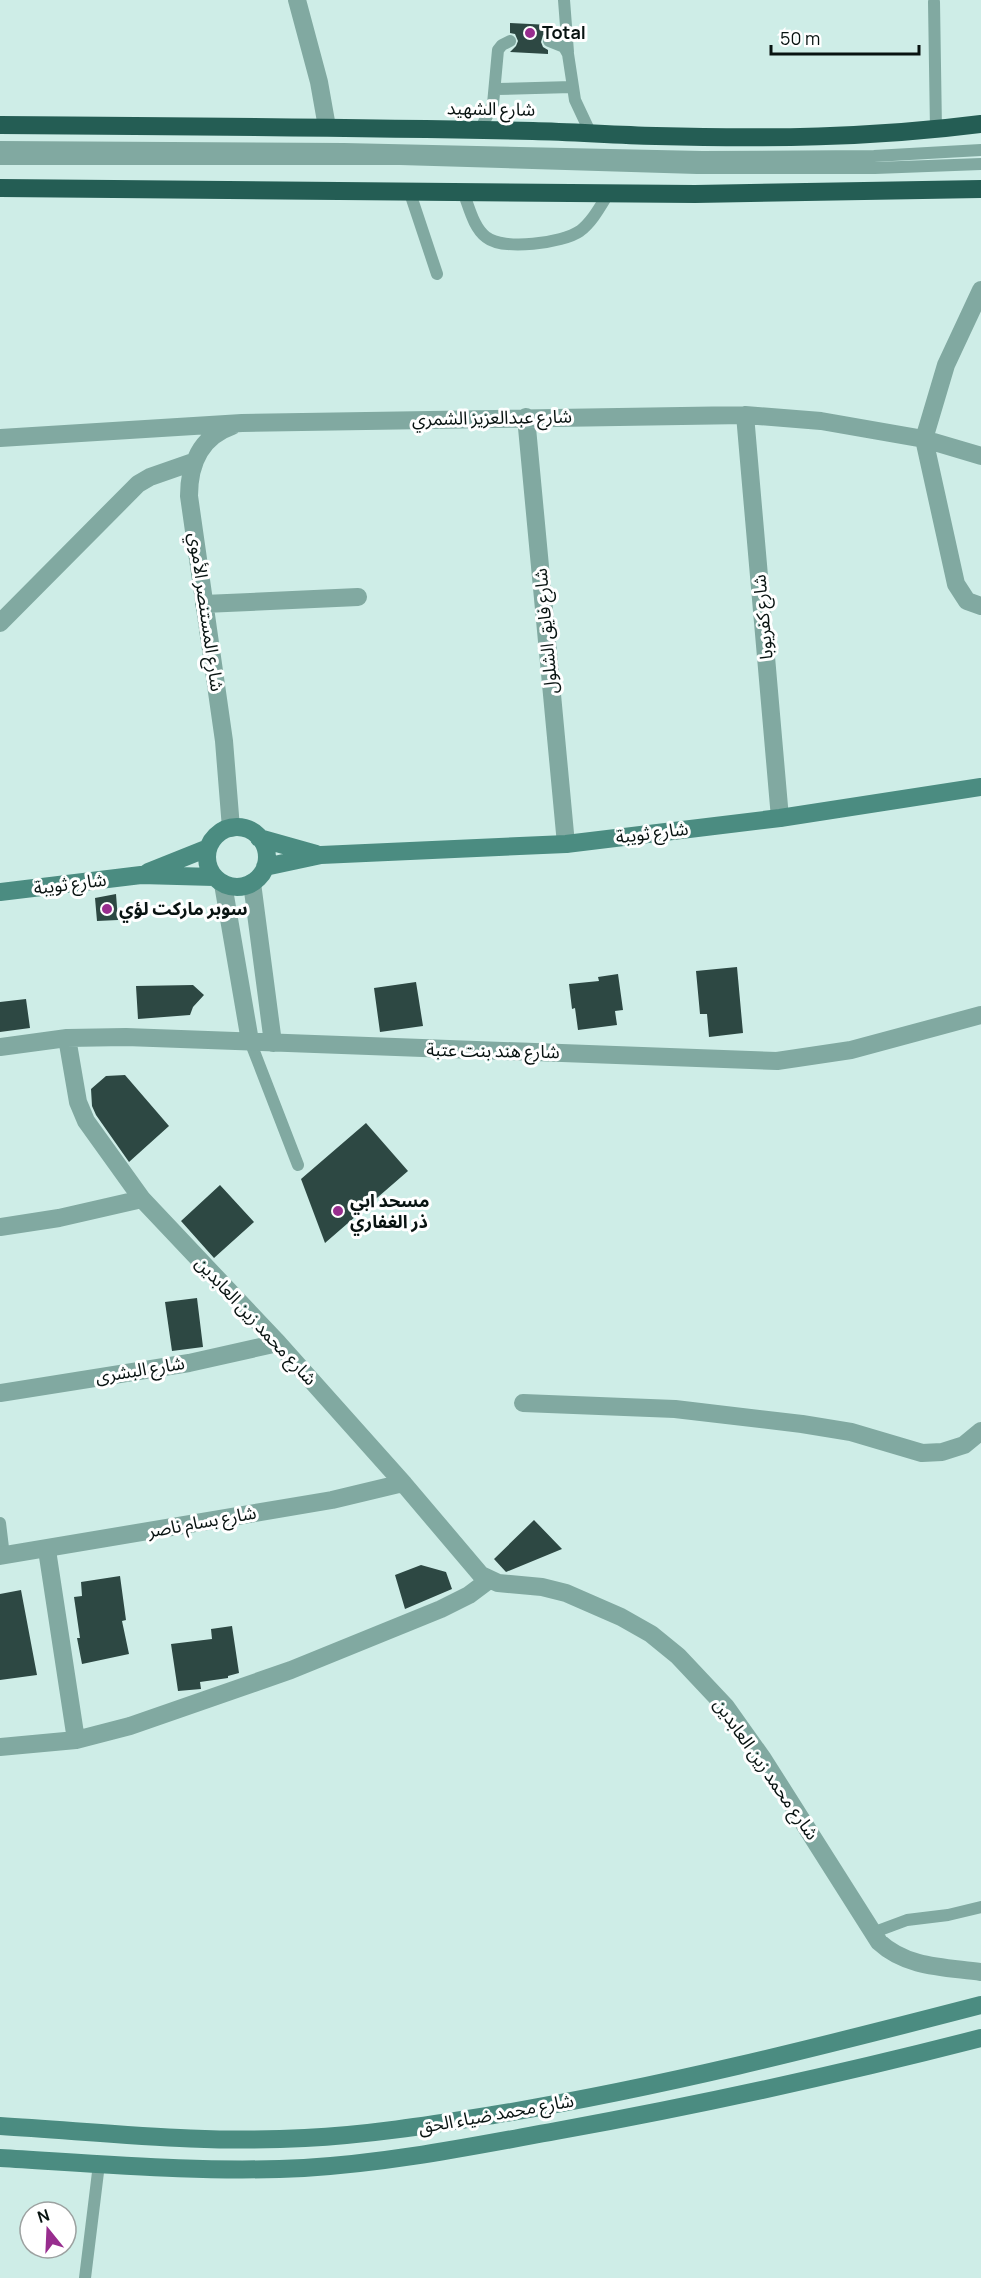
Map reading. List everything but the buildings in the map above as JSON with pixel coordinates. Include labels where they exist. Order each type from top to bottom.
[{"type":"highway","name":"شارع الشهيد","points":[[0,125],[327,127],[590,132],[656,136],[816,137],[936,130],[981,124]]},
{"type":"highway","points":[[0,188],[410,190],[608,194],[981,189]]},
{"type":"main road","name":"شارع ثويبة","points":[[265,867],[321,855],[566,844],[780,818],[981,787]]},
{"type":"main road","points":[[231,828],[251,831],[260,838],[265,846],[267,857],[260,876],[243,887],[232,887],[218,880],[209,868],[208,848],[221,832],[231,828]]},
{"type":"main road","name":"شارع ثويبة","points":[[260,838],[321,855]]},
{"type":"main road","name":"شارع ثويبة","points":[[141,875],[208,848]]},
{"type":"main road","name":"شارع ثويبة","points":[[0,892],[141,875],[218,880]]},
{"type":"main road","name":"شارع محمد ضياء الحق","points":[[0,2126],[253,2140],[303,2139],[404,2129],[538,2107],[706,2074],[981,2005]]},
{"type":"main road","name":"شارع محمد ضياء الحق","points":[[0,2158],[202,2169],[253,2169],[335,2165],[407,2158],[697,2104],[981,2038]]},
{"type":"street","points":[[297,0],[314,59],[327,127]]},
{"type":"street","points":[[981,290],[946,365],[924,439],[956,584],[967,601],[981,606]]},
{"type":"street","name":"شارع عبدالعزيز الشمري","points":[[0,438],[242,423],[745,415],[821,422],[924,439],[981,456]]},
{"type":"street","name":"شارع كفريوبا","points":[[745,415],[780,818]]},
{"type":"street","name":"شارع فايق الشلول","points":[[526,417],[566,844]]},
{"type":"street","name":"شارع المستنصر الأموي","points":[[231,828],[224,741],[189,496],[189,479],[193,462],[205,443],[221,429],[242,423]]},
{"type":"street","points":[[0,623],[138,484],[160,473],[193,462]]},
{"type":"street","points":[[204,604],[358,597]]},
{"type":"street","points":[[218,880],[250,1041]]},
{"type":"street","points":[[252,883],[273,1042]]},
{"type":"street","name":"شارع هند بنت عتبة","points":[[0,1047],[67,1038],[126,1037],[777,1061],[851,1050],[981,1015]]},
{"type":"street","name":"شارع محمد زين العابدين","points":[[67,1038],[75,1087],[86,1121],[142,1198],[278,1343],[403,1482],[474,1568],[489,1580],[507,1585],[542,1587],[566,1593],[641,1628],[678,1656],[726,1707],[798,1812],[872,1933],[888,1950],[922,1964],[981,1972]]},
{"type":"street","points":[[0,1227],[59,1218],[142,1198]]},
{"type":"street","name":"شارع البشرى","points":[[0,1393],[189,1363],[278,1343]]},
{"type":"street","points":[[523,1403],[675,1409],[802,1424],[851,1432],[922,1453],[942,1452],[963,1445],[981,1431]]},
{"type":"street","name":"شارع بسام ناصر","points":[[2,1556],[341,1498],[403,1482]]},
{"type":"street","points":[[47,1550],[76,1740]]},
{"type":"street","points":[[0,1747],[76,1740],[130,1726],[291,1670],[456,1602],[489,1580]]},
{"type":"lane","points":[[564,0],[572,87],[575,100],[590,132]]},
{"type":"lane","points":[[934,2],[936,130]]},
{"type":"lane","points":[[549,40],[564,46],[568,54]]},
{"type":"lane","points":[[480,130],[490,113],[495,89],[498,50],[510,41]]},
{"type":"lane","points":[[495,89],[572,87]]},
{"type":"lane","points":[[0,147],[344,149],[702,158],[874,156],[981,150]]},
{"type":"lane","points":[[0,159],[400,159],[709,168],[875,168],[981,164]]},
{"type":"lane","points":[[410,190],[437,274]]},
{"type":"lane","points":[[463,192],[480,231],[487,238],[505,244],[555,240],[573,235],[589,223],[608,194]]},
{"type":"lane","points":[[250,1041],[298,1165]]},
{"type":"lane","points":[[0,1523],[2,1556]]},
{"type":"lane","points":[[872,1933],[907,1920],[948,1915],[981,1907]]},
{"type":"lane","points":[[85,2278],[99,2164]]},
{"type":"place","name":"Total","points":[[530,33]]},
{"type":"place","name":"سوبر ماركت لؤي","points":[[107,909]]},
{"type":"place","name":"مسحد ابي ذر الغفاري","points":[[338,1211]]}]
